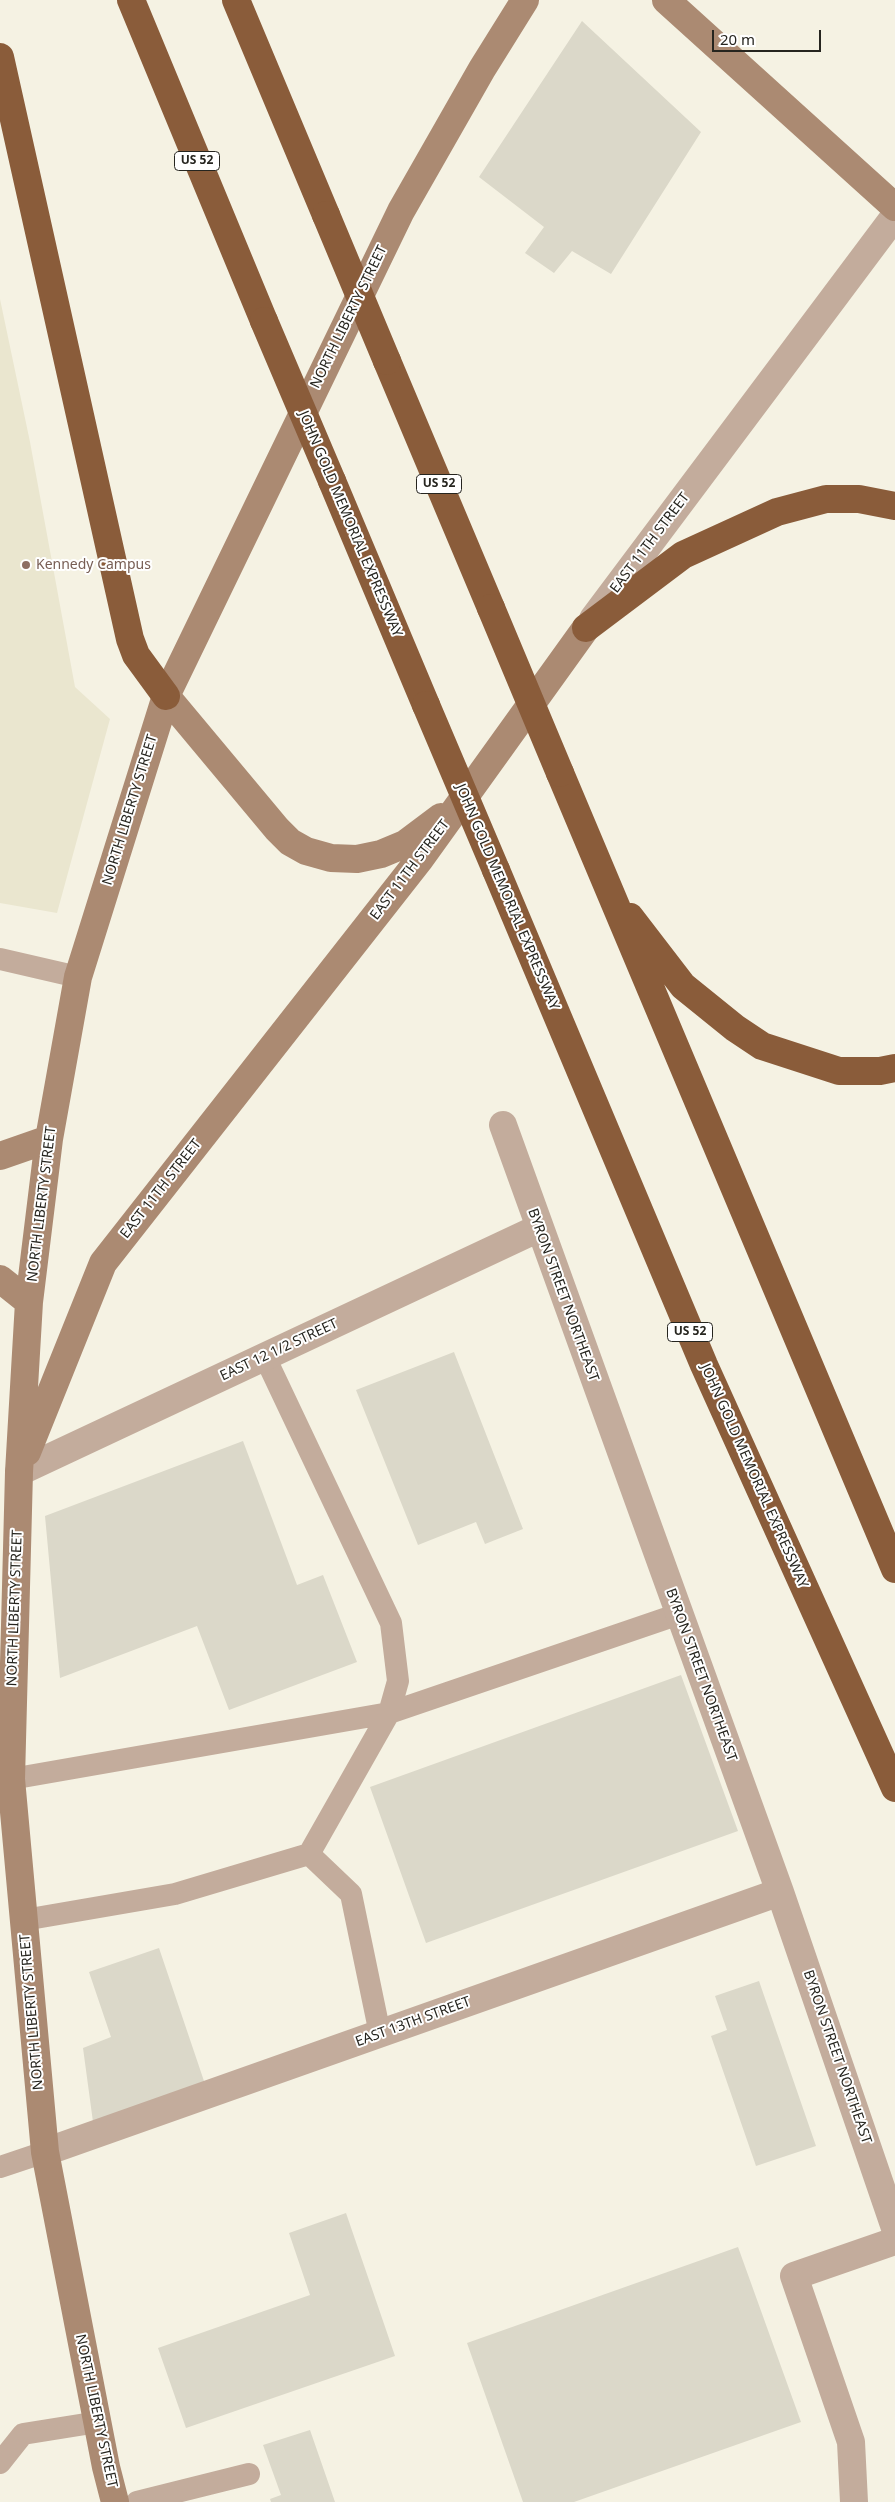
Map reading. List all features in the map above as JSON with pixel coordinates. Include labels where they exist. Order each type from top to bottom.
[{"type":"highway","name":"JOHN GOLD MEMORIAL EXPRESSWAY","points":[[131,0],[264,321],[704,1366],[895,1788]]},
{"type":"highway","name":"US 52","points":[[236,0],[895,1569]]},
{"type":"highway","points":[[248,0],[267,74]]},
{"type":"highway","points":[[0,57],[130,639],[136,655],[166,696]]},
{"type":"highway","points":[[586,628],[684,555],[777,512],[826,499],[858,499],[895,506]]},
{"type":"highway","points":[[609,890],[683,986],[734,1028],[762,1046],[839,1071],[880,1071],[895,1068]]},
{"type":"main road","name":"NORTH LIBERTY STREET","points":[[115,2502],[45,2152],[11,1779],[19,1472],[29,1302],[49,1139],[78,977],[166,696],[401,211],[482,69],[525,0]]},
{"type":"main road","points":[[666,0],[895,207]]},
{"type":"main road","name":"EAST 11TH STREET","points":[[19,1472],[104,1263],[414,867],[586,628]]},
{"type":"main road","points":[[166,696],[278,829],[290,842],[306,851],[331,858],[357,859],[381,854],[404,844],[443,816],[473,787]]},
{"type":"main road","points":[[0,1156],[49,1139]]},
{"type":"main road","points":[[0,1279],[29,1302]]},
{"type":"street","name":"EAST 11TH STREET","points":[[586,628],[895,216]]},
{"type":"street","name":"BYRON STREET NORTHEAST","points":[[502,1124],[780,1892],[895,2228]]},
{"type":"street","name":"EAST 12 1/2 STREET","points":[[19,1472],[539,1228]]},
{"type":"street","name":"EAST 13TH STREET","points":[[45,2152],[780,1892]]},
{"type":"street","points":[[854,2502],[851,2442],[794,2276],[895,2241]]},
{"type":"lane","points":[[0,961],[78,977]]},
{"type":"lane","points":[[24,1920],[176,1894],[309,1854],[389,1714],[398,1681],[391,1624],[265,1357]]},
{"type":"lane","points":[[11,1779],[389,1714],[679,1614]]},
{"type":"lane","points":[[309,1854],[352,1894],[380,2034]]},
{"type":"lane","points":[[0,2167],[45,2152]]},
{"type":"lane","points":[[0,2463],[22,2434],[98,2422]]},
{"type":"lane","points":[[137,2502],[249,2474]]},
{"type":"shaded area","name":"Kennedy Campus","points":[[0,299],[30,442],[75,687],[110,719],[57,913],[0,903]]},
{"type":"building","points":[[582,21],[701,132],[611,274],[572,251],[554,273],[525,253],[544,227],[479,177]]},
{"type":"building","points":[[454,1352],[523,1529],[485,1544],[476,1522],[418,1545],[356,1390]]},
{"type":"building","points":[[243,1441],[297,1585],[323,1575],[357,1662],[229,1710],[197,1626],[60,1678],[45,1516]]},
{"type":"building","points":[[681,1675],[738,1831],[426,1943],[370,1787]]},
{"type":"building","points":[[159,1948],[205,2084],[93,2122],[83,2048],[111,2037],[89,1972]]},
{"type":"building","points":[[759,1981],[816,2146],[756,2166],[711,2036],[727,2030],[715,1996]]},
{"type":"building","points":[[346,2213],[395,2356],[186,2428],[158,2348],[310,2295],[289,2233]]},
{"type":"building","points":[[738,2247],[801,2422],[574,2502],[523,2502],[467,2343]]},
{"type":"building","points":[[310,2430],[335,2502],[271,2502],[270,2499],[281,2495],[263,2445]]},
{"type":"place","name":"Kennedy Campus","points":[[26,565]]}]
